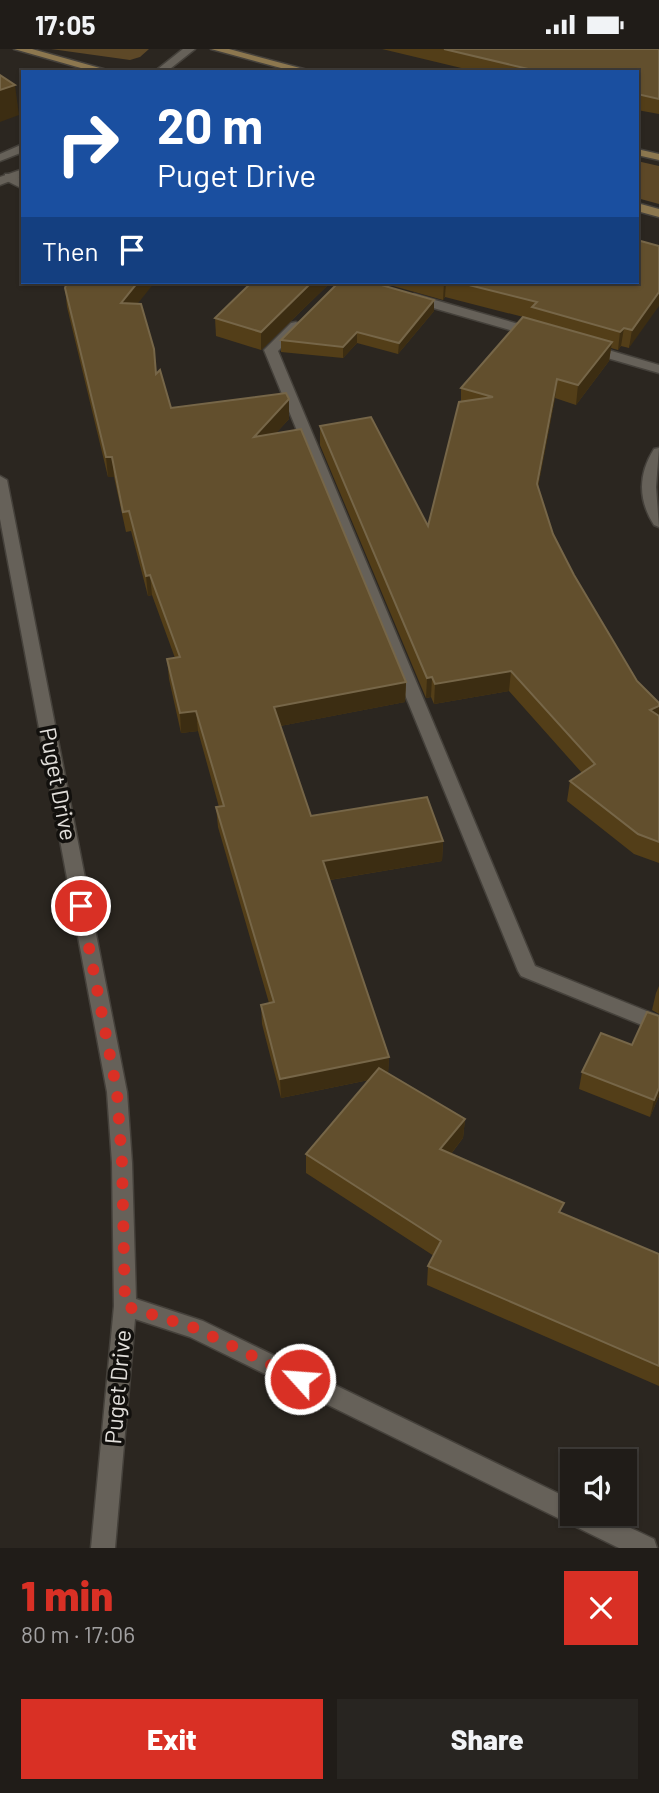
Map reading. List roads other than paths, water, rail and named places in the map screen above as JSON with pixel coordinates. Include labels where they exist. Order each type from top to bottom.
[{"type":"main road","points":[[19,49],[101,70]]},
{"type":"main road","points":[[216,49],[302,70]]},
{"type":"main road","points":[[639,152],[659,157]]},
{"type":"main road","points":[[639,208],[659,213]]},
{"type":"street","points":[[162,70],[190,49]]},
{"type":"street","points":[[0,158],[21,148]]},
{"type":"street","points":[[397,293],[659,369]]},
{"type":"street","points":[[311,311],[271,350],[528,971],[659,1024]]},
{"type":"street","points":[[659,452],[652,464],[647,490],[659,522]]},
{"type":"street","name":"Puget Drive","points":[[0,480],[117,1092],[122,1163],[125,1306],[103,1548]]},
{"type":"street","points":[[125,1306],[195,1328],[560,1506]]},
{"type":"street","points":[[600,1526],[645,1548]]}]
